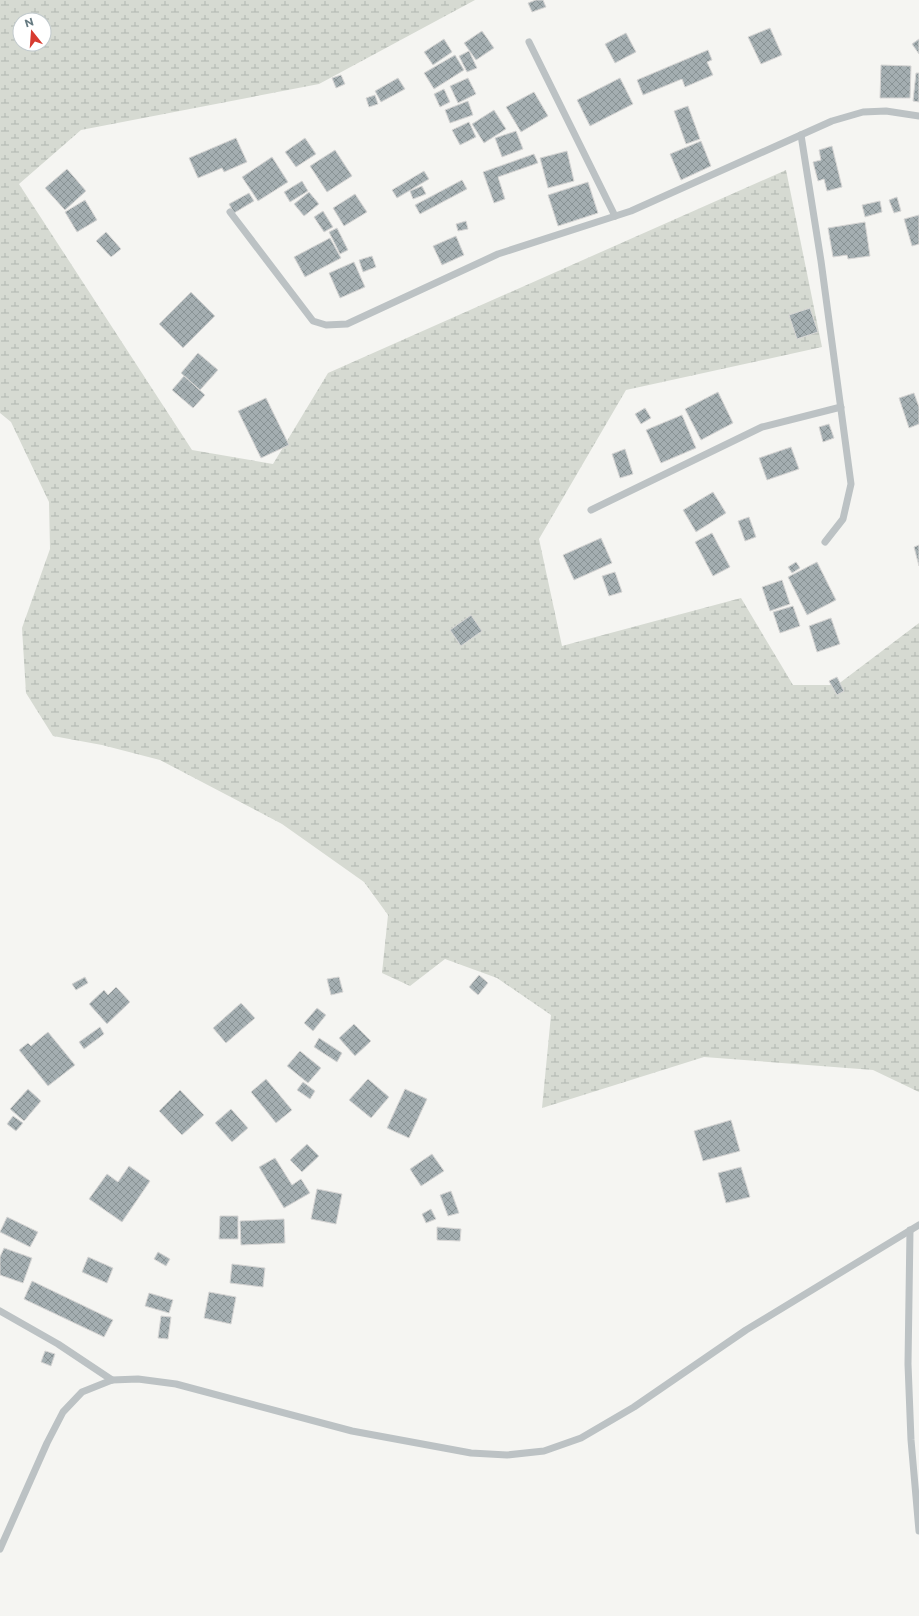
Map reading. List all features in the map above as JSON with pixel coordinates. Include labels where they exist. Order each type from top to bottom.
[{"type":"street","points":[[529,42],[614,216]]},
{"type":"street","points":[[230,212],[313,321],[326,325],[347,324],[498,254],[631,211],[832,122],[863,112],[886,111],[919,116]]},
{"type":"street","points":[[801,135],[821,261],[850,484],[843,518],[825,542]]},
{"type":"street","points":[[591,510],[762,427],[841,407]]},
{"type":"street","points":[[0,1549],[47,1443],[63,1412],[82,1392],[112,1380],[138,1378],[176,1384],[352,1430],[471,1453],[507,1455],[544,1451],[581,1438],[634,1407],[746,1330],[919,1225]]},
{"type":"street","points":[[910,1230],[908,1364],[911,1440],[919,1530]]},
{"type":"street","points":[[0,1311],[58,1344],[112,1380]]},
{"type":"green space","points":[[0,0],[475,0],[319,84],[81,130],[19,184],[192,450],[273,464],[328,373],[786,170],[822,347],[626,390],[539,539],[562,646],[741,598],[793,685],[837,685],[919,623],[919,1092],[873,1070],[704,1057],[542,1108],[551,1015],[497,978],[445,959],[410,986],[382,973],[388,915],[364,882],[282,824],[160,760],[102,745],[53,736],[26,693],[22,628],[50,549],[49,502],[11,422],[0,413]]},
{"type":"building","points":[[536,0],[543,0],[546,7],[532,12],[528,3]]},
{"type":"building","points":[[770,28],[782,55],[761,64],[748,37]]},
{"type":"building","points":[[482,31],[494,48],[476,60],[464,43]]},
{"type":"building","points":[[626,33],[636,52],[615,63],[605,44]]},
{"type":"building","points":[[444,39],[452,52],[433,65],[424,52]]},
{"type":"building","points":[[919,39],[919,54],[912,44]]},
{"type":"building","points":[[708,50],[712,60],[707,62],[713,75],[685,87],[682,79],[643,95],[637,80]]},
{"type":"building","points":[[469,51],[477,68],[467,72],[459,56]]},
{"type":"building","points":[[455,55],[464,70],[434,89],[424,73]]},
{"type":"building","points":[[881,65],[911,66],[910,98],[880,98]]},
{"type":"building","points":[[916,73],[919,73],[919,102],[913,101]]},
{"type":"building","points":[[341,75],[345,84],[336,88],[332,78]]},
{"type":"building","points":[[398,78],[405,89],[381,102],[375,91]]},
{"type":"building","points":[[468,78],[476,94],[458,103],[450,86]]},
{"type":"building","points":[[620,78],[633,104],[590,126],[577,100]]},
{"type":"building","points":[[444,89],[450,102],[440,107],[434,94]]},
{"type":"building","points":[[534,92],[548,116],[521,132],[506,107]]},
{"type":"building","points":[[375,95],[378,104],[369,107],[366,98]]},
{"type":"building","points":[[468,101],[473,115],[450,123],[445,110]]},
{"type":"building","points":[[688,106],[700,139],[686,144],[674,111]]},
{"type":"building","points":[[494,110],[506,129],[484,143],[472,124]]},
{"type":"building","points":[[469,122],[476,137],[460,145],[452,130]]},
{"type":"building","points":[[516,131],[523,149],[502,157],[495,138]]},
{"type":"building","points":[[236,138],[247,162],[224,172],[222,168],[198,178],[189,158]]},
{"type":"building","points":[[305,138],[316,154],[296,167],[285,152]]},
{"type":"building","points":[[701,141],[711,166],[681,180],[670,154]]},
{"type":"building","points":[[832,146],[842,187],[827,191],[824,179],[818,181],[813,162],[821,160],[819,150]]},
{"type":"building","points":[[335,150],[352,176],[327,192],[310,166]]},
{"type":"building","points":[[567,151],[574,181],[548,188],[540,158]]},
{"type":"building","points":[[534,154],[538,163],[498,177],[505,199],[494,203],[483,172]]},
{"type":"building","points":[[272,157],[288,182],[258,201],[242,177]]},
{"type":"building","points":[[67,169],[86,191],[65,210],[45,188]]},
{"type":"building","points":[[424,171],[429,179],[397,198],[392,190]]},
{"type":"building","points":[[462,180],[467,189],[420,214],[415,205]]},
{"type":"building","points":[[302,181],[308,191],[290,202],[284,192]]},
{"type":"building","points":[[588,182],[598,213],[558,226],[548,195]]},
{"type":"building","points":[[422,186],[426,194],[413,199],[410,191]]},
{"type":"building","points":[[309,192],[319,204],[304,216],[294,204]]},
{"type":"building","points":[[249,193],[254,201],[234,213],[229,204]]},
{"type":"building","points":[[355,194],[367,212],[344,226],[333,208]]},
{"type":"building","points":[[897,197],[901,211],[894,213],[889,200]]},
{"type":"building","points":[[85,200],[97,220],[77,232],[65,212]]},
{"type":"building","points":[[880,201],[882,212],[865,217],[862,205]]},
{"type":"building","points":[[323,211],[333,227],[324,232],[314,217]]},
{"type":"building","points":[[919,215],[919,244],[912,246],[904,219]]},
{"type":"building","points":[[466,221],[468,229],[458,231],[456,224]]},
{"type":"building","points":[[865,222],[870,256],[848,259],[847,255],[833,257],[828,228]]},
{"type":"building","points":[[337,228],[348,250],[340,254],[329,232]]},
{"type":"building","points":[[106,232],[121,249],[111,257],[96,241]]},
{"type":"building","points":[[456,236],[464,255],[442,265],[433,246]]},
{"type":"building","points":[[330,238],[341,258],[305,277],[294,257]]},
{"type":"building","points":[[372,256],[376,267],[363,272],[359,260]]},
{"type":"building","points":[[354,262],[365,287],[340,298],[329,273]]},
{"type":"building","points":[[191,292],[215,316],[183,348],[159,324]]},
{"type":"building","points":[[810,308],[818,332],[797,339],[789,315]]},
{"type":"building","points":[[198,353],[218,370],[200,390],[181,373]]},
{"type":"building","points":[[184,376],[205,395],[193,408],[172,390]]},
{"type":"building","points":[[718,392],[733,423],[701,440],[685,409]]},
{"type":"building","points":[[914,393],[919,407],[919,424],[909,428],[899,398]]},
{"type":"building","points":[[266,398],[289,445],[261,458],[238,411]]},
{"type":"building","points":[[645,408],[651,418],[641,424],[635,414]]},
{"type":"building","points":[[682,415],[696,448],[661,463],[646,430]]},
{"type":"building","points":[[829,424],[834,438],[823,442],[819,427]]},
{"type":"building","points":[[791,447],[799,469],[767,480],[759,458]]},
{"type":"building","points":[[625,449],[633,474],[620,478],[612,454]]},
{"type":"building","points":[[713,492],[726,513],[696,532],[683,510]]},
{"type":"building","points":[[749,517],[756,537],[745,541],[738,521]]},
{"type":"building","points":[[712,533],[730,567],[713,576],[695,542]]},
{"type":"building","points":[[601,538],[612,563],[574,580],[563,555]]},
{"type":"building","points":[[919,545],[919,566],[914,547]]},
{"type":"building","points":[[796,562],[800,568],[792,573],[788,567]]},
{"type":"building","points":[[817,562],[836,600],[807,615],[788,577]]},
{"type":"building","points":[[615,572],[622,592],[609,596],[602,576]]},
{"type":"building","points":[[782,580],[790,604],[770,611],[762,587]]},
{"type":"building","points":[[793,606],[800,626],[780,633],[773,612]]},
{"type":"building","points":[[471,615],[482,631],[461,646],[450,630]]},
{"type":"building","points":[[831,618],[840,644],[817,652],[809,626]]},
{"type":"building","points":[[837,677],[844,691],[837,695],[829,681]]},
{"type":"building","points":[[479,975],[488,983],[478,995],[469,987]]},
{"type":"building","points":[[85,977],[88,983],[76,990],[72,984]]},
{"type":"building","points":[[339,977],[343,992],[331,995],[327,979]]},
{"type":"building","points":[[116,987],[130,1002],[107,1024],[89,1004],[104,990],[108,995]]},
{"type":"building","points":[[241,1003],[255,1018],[226,1043],[213,1028]]},
{"type":"building","points":[[317,1008],[326,1015],[313,1031],[304,1023]]},
{"type":"building","points":[[354,1024],[371,1041],[355,1056],[339,1038]]},
{"type":"building","points":[[100,1027],[104,1034],[84,1049],[79,1042]]},
{"type":"building","points":[[48,1032],[75,1065],[48,1086],[19,1050],[28,1043],[31,1046]]},
{"type":"building","points":[[319,1038],[342,1053],[337,1062],[314,1047]]},
{"type":"building","points":[[300,1051],[321,1068],[308,1083],[287,1066]]},
{"type":"building","points":[[266,1079],[292,1110],[276,1123],[251,1092]]},
{"type":"building","points":[[368,1079],[389,1097],[371,1118],[349,1100]]},
{"type":"building","points":[[303,1082],[315,1091],[310,1099],[297,1090]]},
{"type":"building","points":[[28,1089],[41,1101],[24,1121],[10,1109]]},
{"type":"building","points":[[405,1089],[427,1099],[409,1138],[387,1128]]},
{"type":"building","points":[[180,1090],[204,1115],[182,1135],[159,1111]]},
{"type":"building","points":[[231,1109],[248,1128],[232,1142],[215,1123]]},
{"type":"building","points":[[13,1116],[23,1123],[16,1131],[7,1124]]},
{"type":"building","points":[[731,1120],[740,1151],[703,1161],[694,1131]]},
{"type":"building","points":[[307,1144],[319,1156],[302,1172],[290,1160]]},
{"type":"building","points":[[432,1154],[444,1171],[421,1186],[410,1169]]},
{"type":"building","points":[[275,1158],[292,1185],[301,1179],[310,1193],[284,1208],[259,1167]]},
{"type":"building","points":[[129,1166],[150,1181],[122,1222],[89,1199],[107,1174],[118,1182]]},
{"type":"building","points":[[741,1167],[750,1197],[726,1203],[718,1173]]},
{"type":"building","points":[[317,1189],[342,1194],[336,1224],[311,1219]]},
{"type":"building","points":[[451,1191],[459,1213],[448,1216],[440,1195]]},
{"type":"building","points":[[431,1209],[436,1219],[426,1223],[422,1214]]},
{"type":"building","points":[[220,1216],[238,1216],[238,1239],[219,1239]]},
{"type":"building","points":[[7,1217],[38,1232],[30,1247],[0,1232]]},
{"type":"building","points":[[284,1219],[285,1243],[241,1245],[240,1221]]},
{"type":"building","points":[[437,1227],[461,1229],[460,1241],[437,1240]]},
{"type":"building","points":[[4,1248],[32,1258],[23,1283],[0,1275],[0,1257]]},
{"type":"building","points":[[158,1252],[170,1259],[166,1266],[154,1259]]},
{"type":"building","points":[[88,1257],[113,1268],[107,1283],[82,1272]]},
{"type":"building","points":[[232,1264],[265,1268],[263,1287],[230,1283]]},
{"type":"building","points":[[32,1281],[113,1320],[104,1337],[24,1299]]},
{"type":"building","points":[[209,1292],[236,1297],[231,1324],[204,1318]]},
{"type":"building","points":[[149,1293],[173,1300],[169,1313],[145,1306]]},
{"type":"building","points":[[161,1316],[171,1317],[168,1339],[158,1338]]},
{"type":"building","points":[[45,1351],[55,1354],[51,1366],[41,1362]]}]
